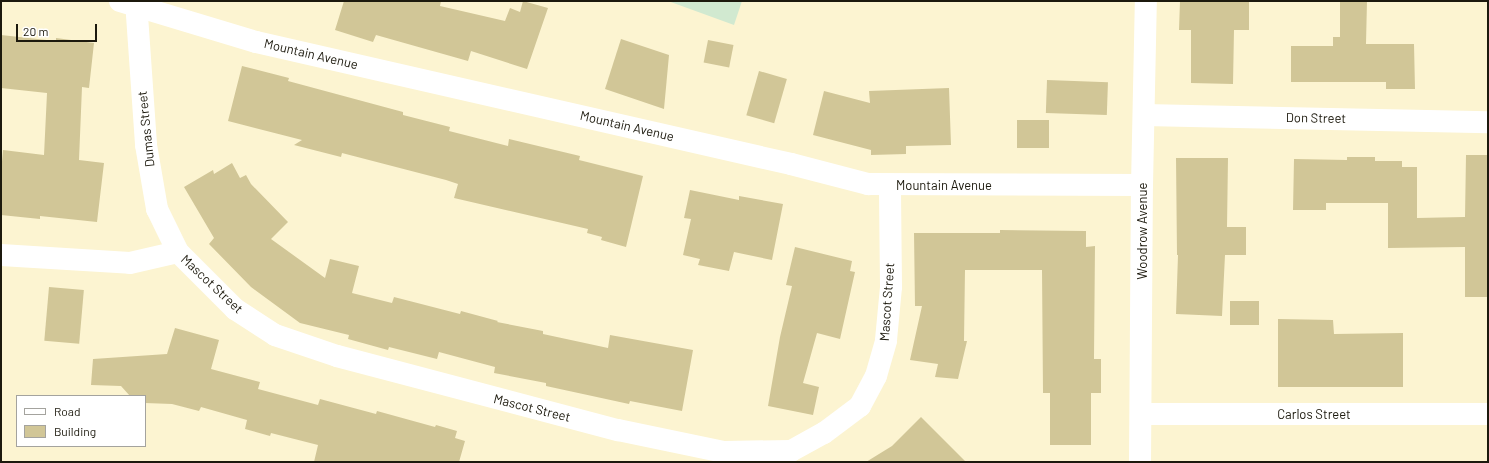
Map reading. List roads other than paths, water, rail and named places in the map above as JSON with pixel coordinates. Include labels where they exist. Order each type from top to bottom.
[{"type":"street","name":"Woodrow Avenue","points":[[1140,462],[1142,185],[1146,1]]},
{"type":"street","name":"Mountain Avenue","points":[[130,2],[256,42],[776,160],[868,184],[1142,185]]},
{"type":"street","name":"Dumas Street","points":[[130,2],[146,144],[154,194],[157,208],[178,252]]},
{"type":"street","name":"Don Street","points":[[1144,115],[1488,122]]},
{"type":"street","name":"Mascot Street","points":[[1,255],[130,263],[178,252],[235,309],[275,335],[337,356],[402,374],[724,457],[791,451],[824,433],[860,406],[876,376],[886,340],[891,287],[890,185]]},
{"type":"street","name":"Carlos Street","points":[[1141,414],[1488,414]]}]
